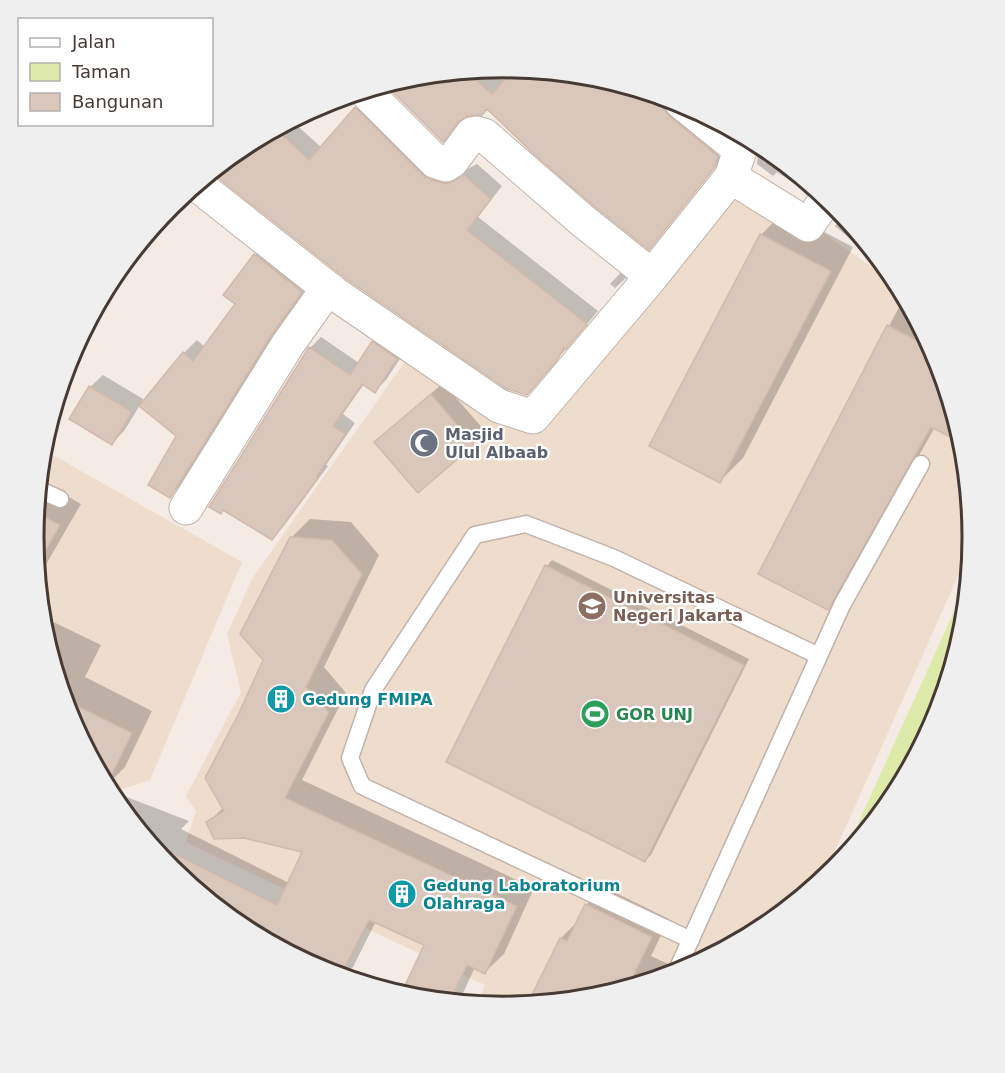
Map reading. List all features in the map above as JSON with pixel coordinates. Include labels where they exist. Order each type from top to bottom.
[{"type":"street","points":[[371,97],[436,162],[446,165],[452,161],[472,134],[484,135],[583,221],[652,276]]},
{"type":"street","points":[[202,189],[328,288],[499,406],[533,417],[652,276],[731,177],[740,150],[716,130]]},
{"type":"street","points":[[731,177],[808,225],[821,206]]},
{"type":"street","points":[[186,508],[288,344],[328,288]]},
{"type":"lane","points":[[682,959],[842,605],[921,464]]},
{"type":"lane","points":[[45,492],[60,499]]},
{"type":"lane","points":[[691,940],[362,786],[350,758],[373,690],[475,535],[526,524],[614,558],[819,656]]},
{"type":"shaded area","name":"Universitas Negeri Jakarta","points":[[743,177],[876,270],[900,307],[927,361],[953,447],[961,506],[961,567],[834,854],[805,882],[782,901],[732,934],[678,961],[650,971],[592,987],[562,992],[533,995],[480,995],[485,985],[186,842],[196,811],[186,796],[241,692],[227,634],[252,579],[415,347],[531,430]]},
{"type":"shaded area","points":[[51,454],[242,562],[150,780],[120,790],[78,712],[59,655],[52,626],[44,567],[44,506]]},
{"type":"green space","points":[[956,607],[946,655],[927,712],[900,766],[855,831]]},
{"type":"building","points":[[474,78],[492,94],[506,78],[562,81],[621,93],[663,107],[669,116],[718,156],[714,168],[649,250],[536,156],[487,109],[482,115],[468,116],[458,122],[443,142],[392,91],[443,81]]},
{"type":"building","points":[[355,107],[423,176],[448,184],[464,175],[491,199],[467,230],[587,324],[566,349],[564,348],[557,360],[527,395],[507,389],[345,278],[217,177],[247,155],[282,134],[309,160]]},
{"type":"building","points":[[760,234],[831,271],[720,483],[649,446]]},
{"type":"building","points":[[254,254],[302,292],[272,334],[170,498],[148,485],[176,436],[139,406],[183,352],[193,361],[235,304],[223,295]]},
{"type":"building","points":[[887,325],[918,341],[937,389],[951,437],[931,427],[828,610],[758,574]]},
{"type":"building","points":[[372,341],[397,359],[375,393],[362,384],[333,426],[345,434],[317,476],[318,478],[272,540],[223,510],[221,514],[209,507],[309,347],[350,375]]},
{"type":"building","points":[[89,386],[132,412],[112,445],[69,419]]},
{"type":"building","name":"Masjid Ulul Albaab","points":[[431,394],[474,445],[418,493],[374,442]]},
{"type":"building","points":[[44,517],[60,525],[44,554]]},
{"type":"building","points":[[290,537],[332,540],[362,574],[306,687],[329,712],[285,798],[517,906],[485,974],[467,965],[454,993],[405,985],[424,945],[369,920],[345,967],[327,961],[299,948],[247,918],[200,882],[168,850],[277,905],[302,852],[244,838],[214,839],[206,822],[224,811],[205,778],[239,713],[263,660],[240,634]]},
{"type":"building","name":"GOR UNJ","points":[[545,565],[744,665],[645,862],[446,762]]},
{"type":"building","points":[[76,705],[132,733],[111,776],[91,740]]},
{"type":"building","points":[[585,904],[652,937],[633,976],[592,987],[532,995],[560,938],[567,941]]},
{"type":"place","name":"Masjid Ulul Albaab","points":[[424,443]]},
{"type":"place","name":"Universitas Negeri Jakarta","points":[[592,606]]},
{"type":"place","name":"Gedung FMIPA","points":[[281,699]]},
{"type":"place","name":"GOR UNJ","points":[[595,714]]},
{"type":"place","name":"Gedung Laboratorium Olahraga","points":[[402,894]]}]
